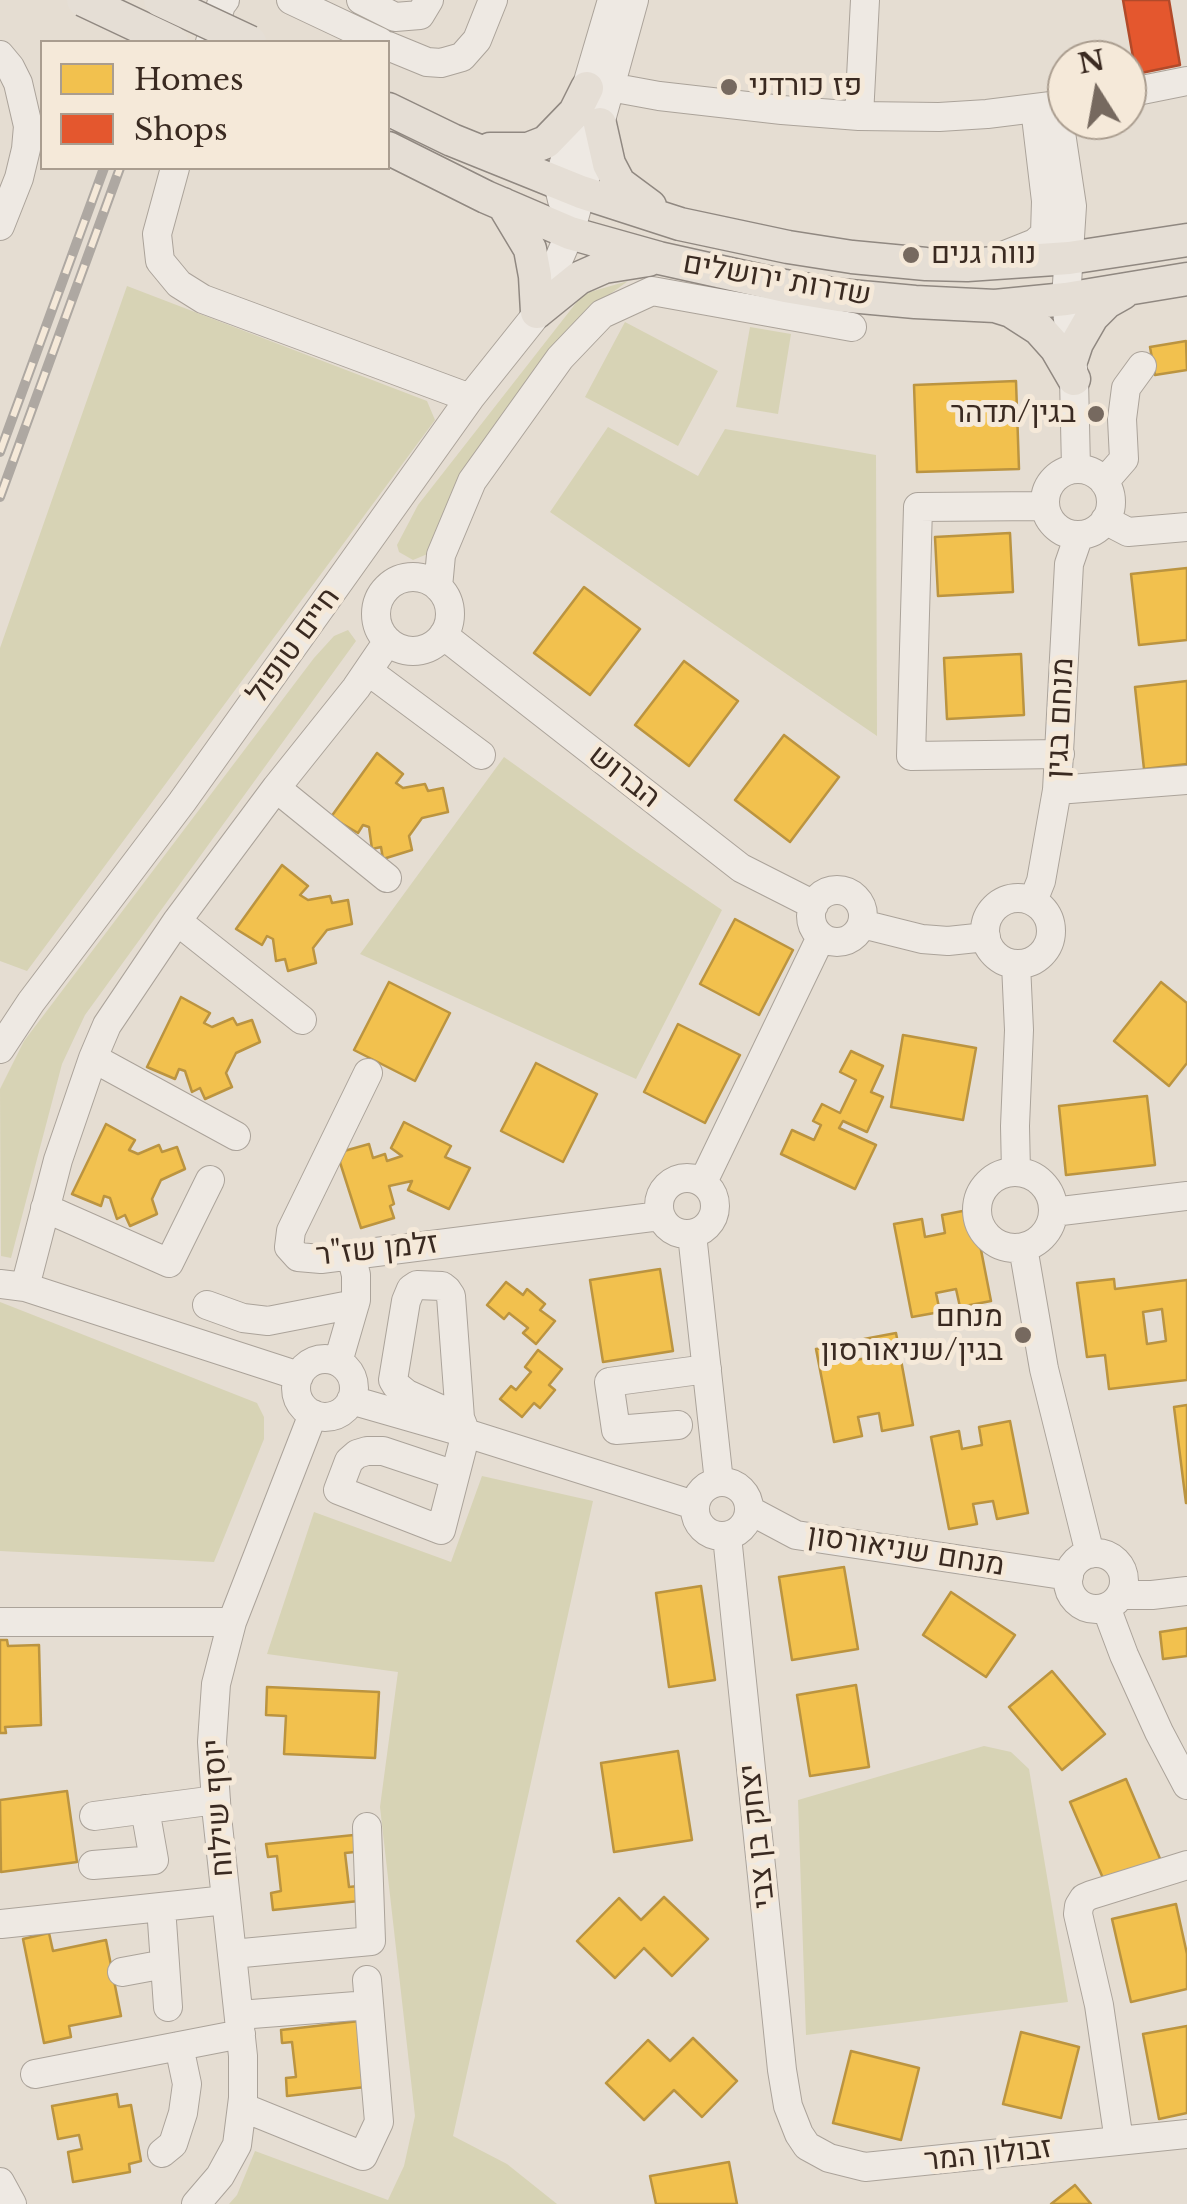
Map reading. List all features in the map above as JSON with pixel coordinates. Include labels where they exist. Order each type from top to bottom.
[{"type":"main road","points":[[82,0],[168,40]]},
{"type":"main road","points":[[160,0],[246,40]]},
{"type":"main road","points":[[452,140],[489,149],[528,150],[546,142],[598,88]]},
{"type":"main road","name":"שדרות ירושלים","points":[[390,110],[570,188],[680,224],[788,247],[852,257],[966,265],[1068,258],[1187,240]]},
{"type":"main road","points":[[600,124],[609,164],[619,182],[680,224]]},
{"type":"main road","name":"שדרות ירושלים","points":[[390,149],[570,233],[659,258],[839,295],[995,306],[1066,300],[1187,278]]},
{"type":"main road","points":[[503,204],[530,249],[537,312]]},
{"type":"main road","points":[[537,312],[592,272],[659,258]]},
{"type":"main road","points":[[1073,369],[1076,343],[1098,310],[1131,289]]},
{"type":"main road","points":[[995,306],[1039,329],[1073,369]]},
{"type":"street","points":[[211,40],[225,0]]},
{"type":"street","points":[[291,0],[315,6],[376,40]]},
{"type":"street","points":[[361,0],[395,17],[420,14],[429,0]]},
{"type":"street","points":[[390,47],[427,62],[452,62],[471,50],[478,40],[493,0]]},
{"type":"street","points":[[570,188],[598,88],[612,0]]},
{"type":"street","points":[[570,188],[600,124],[598,88],[634,0]]},
{"type":"street","points":[[859,116],[866,0]]},
{"type":"street","points":[[0,54],[18,83],[28,126],[19,178],[0,226]]},
{"type":"street","points":[[1147,89],[1187,81]]},
{"type":"street","points":[[598,88],[859,116],[938,117],[1047,107]]},
{"type":"street","points":[[966,265],[1026,247],[1045,234],[1051,140]]},
{"type":"street","points":[[1059,140],[1072,206],[1066,300],[1076,468]]},
{"type":"street","points":[[173,170],[157,234],[160,261],[179,284],[204,299],[470,398]]},
{"type":"street","name":"חיים טופול","points":[[0,1049],[470,398],[537,312],[570,233],[570,188]]},
{"type":"street","points":[[1072,206],[1084,228],[1096,239],[1136,250]]},
{"type":"street","points":[[438,587],[442,555],[472,481],[560,358],[602,314],[652,290],[852,327]]},
{"type":"street","points":[[1104,482],[1124,460],[1122,419],[1126,388],[1142,366]]},
{"type":"street","points":[[1086,470],[1104,482],[1111,501],[1098,528],[1080,535],[1052,524],[1044,506],[1049,485],[1065,471],[1086,470]]},
{"type":"street","points":[[1044,506],[918,507],[911,756],[1060,754]]},
{"type":"street","points":[[1105,520],[1128,532],[1187,527]]},
{"type":"street","name":"מנחם בגין","points":[[1033,901],[1041,881],[1057,790],[1068,564],[1080,535]]},
{"type":"street","points":[[356,559],[390,586]]},
{"type":"street","points":[[412,577],[438,587],[450,613],[443,635],[420,650],[402,650],[388,641],[378,627],[376,615],[379,598],[390,586],[412,577]]},
{"type":"street","name":"הברוש","points":[[443,635],[741,868],[814,905]]},
{"type":"street","points":[[299,1376],[8,1283],[46,1208],[58,1160],[107,1025],[177,922],[388,641]]},
{"type":"street","points":[[368,671],[481,755]]},
{"type":"street","points":[[1057,790],[1187,780]]},
{"type":"street","points":[[276,788],[387,878]]},
{"type":"street","points":[[844,890],[859,901],[862,924],[849,940],[821,937],[812,922],[814,905],[823,894],[844,890]]},
{"type":"street","points":[[1010,898],[1033,901],[1042,907],[1052,927],[1046,950],[1027,963],[1016,964],[995,955],[986,938],[990,912],[1010,898]]},
{"type":"street","points":[[177,922],[302,1020]]},
{"type":"street","points":[[862,924],[922,939],[986,938]]},
{"type":"street","points":[[703,1182],[821,937]]},
{"type":"street","points":[[1016,964],[1016,1172]]},
{"type":"street","points":[[93,1058],[236,1136]]},
{"type":"street","name":"זלמן שז\"ר","points":[[368,1073],[292,1231],[291,1251],[304,1259],[660,1216]]},
{"type":"street","points":[[1016,1172],[1040,1181],[1049,1192],[1054,1212],[1044,1236],[1033,1244],[1004,1246],[983,1231],[977,1206],[989,1183],[1016,1172]]},
{"type":"street","points":[[684,1178],[703,1182],[710,1189],[715,1207],[708,1225],[692,1234],[673,1230],[660,1216],[662,1192],[684,1178]]},
{"type":"street","points":[[46,1208],[170,1263],[210,1180]]},
{"type":"street","points":[[1054,1212],[1187,1196]]},
{"type":"street","points":[[692,1234],[718,1482]]},
{"type":"street","points":[[1023,1247],[1044,1368],[1090,1554]]},
{"type":"street","points":[[338,1362],[355,1304],[356,1275],[351,1256]]},
{"type":"street","points":[[208,1305],[243,1318],[268,1320],[355,1304]]},
{"type":"street","points":[[315,1361],[338,1362],[352,1378],[351,1400],[335,1415],[313,1414],[298,1398],[299,1376],[315,1361]]},
{"type":"street","points":[[678,1425],[616,1430],[609,1382],[707,1369]]},
{"type":"street","points":[[351,1400],[463,1426],[694,1505]]},
{"type":"street","name":"יוסף שילוח","points":[[196,2204],[220,2176],[237,2145],[242,2108],[243,2056],[212,1742],[216,1684],[232,1622],[313,1414]]},
{"type":"street","points":[[455,1475],[463,1426]]},
{"type":"street","points":[[718,1482],[728,1482],[744,1492],[749,1510],[742,1528],[727,1536],[717,1536],[700,1527],[696,1519],[694,1505],[703,1488],[718,1482]]},
{"type":"street","name":"מנחם שניאורסון","points":[[749,1510],[796,1536],[1069,1576]]},
{"type":"street","name":"יצחק בן צבי","points":[[727,1536],[782,2070],[788,2106],[799,2134]]},
{"type":"street","points":[[1187,1591],[1113,1601],[1093,1609],[1070,1592],[1069,1576],[1074,1564],[1090,1554],[1102,1554],[1119,1564],[1124,1582],[1113,1601],[1124,1655],[1187,1785]]},
{"type":"street","points":[[0,1622],[232,1622]]},
{"type":"street","points":[[1159,1732],[1187,1728]]},
{"type":"street","points":[[94,1816],[216,1800]]},
{"type":"street","points":[[92,1865],[154,1860],[146,1809]]},
{"type":"street","points":[[232,1954],[372,1941],[367,1827]]},
{"type":"street","points":[[1119,2141],[1079,1906],[1091,1895],[1187,1864]]},
{"type":"street","points":[[1,1924],[226,1900]]},
{"type":"street","points":[[161,1907],[168,2008]]},
{"type":"street","points":[[122,1972],[165,1964]]},
{"type":"street","points":[[35,2074],[179,2046],[240,2025],[368,1992],[379,2122],[364,2156],[242,2108]]},
{"type":"street","points":[[162,2153],[173,2144],[184,2113],[186,2084],[179,2046]]},
{"type":"street","name":"זבולון המר","points":[[799,2134],[807,2146],[829,2158],[865,2167],[1187,2134]]},
{"type":"street","points":[[0,2182],[12,2204]]},
{"type":"shaded area","points":[[628,281],[587,311],[451,493],[430,553],[413,560],[399,552],[397,545],[418,505],[583,294]]},
{"type":"shaded area","points":[[127,286],[427,401],[435,420],[27,971],[0,961],[0,648]]},
{"type":"shaded area","points":[[625,322],[718,371],[678,446],[585,397]]},
{"type":"shaded area","points":[[750,327],[791,334],[778,414],[736,407]]},
{"type":"shaded area","points":[[608,427],[698,476],[725,429],[876,455],[877,736],[550,512]]},
{"type":"shaded area","points":[[348,630],[356,641],[85,1015],[62,1064],[11,1258],[1,1256],[0,1089],[24,1041],[314,658],[334,636]]},
{"type":"shaded area","points":[[504,757],[722,910],[636,1079],[360,954]]},
{"type":"shaded area","points":[[0,1302],[257,1403],[264,1417],[264,1439],[214,1562],[0,1551]]},
{"type":"shaded area","points":[[482,1476],[593,1501],[453,2136],[507,2164],[557,2204],[229,2204],[237,2195],[255,2151],[388,2200],[404,2166],[415,2116],[380,1807],[398,1672],[267,1654],[314,1512],[451,1562]]},
{"type":"shaded area","points":[[984,1746],[1011,1752],[1029,1769],[1068,2002],[806,2035],[798,1800]]},
{"type":"building: Homes","points":[[1186,341],[1187,370],[1155,375],[1150,347]]},
{"type":"building: Homes","points":[[1016,381],[1019,469],[917,472],[914,385]]},
{"type":"building: Homes","points":[[1010,533],[1013,592],[938,596],[935,537]]},
{"type":"building: Homes","points":[[1187,568],[1187,640],[1139,645],[1131,574]]},
{"type":"building: Homes","points":[[584,587],[640,629],[590,695],[534,653]]},
{"type":"building: Homes","points":[[1021,654],[1024,715],[947,719],[944,658]]},
{"type":"building: Homes","points":[[684,661],[738,701],[689,766],[635,725]]},
{"type":"building: Homes","points":[[1187,681],[1187,764],[1144,769],[1135,687]]},
{"type":"building: Homes","points":[[784,735],[839,777],[790,842],[735,800]]},
{"type":"building: Homes","points":[[377,753],[403,774],[396,783],[403,788],[425,784],[428,791],[443,788],[448,812],[422,818],[409,836],[412,850],[383,859],[381,847],[372,849],[369,827],[363,825],[358,833],[331,817]]},
{"type":"building: Homes","points":[[282,865],[308,886],[300,895],[308,900],[330,896],[332,903],[348,900],[352,924],[327,930],[313,948],[316,963],[288,971],[285,959],[276,961],[273,939],[267,936],[262,945],[236,929]]},
{"type":"building: Homes","points":[[735,919],[793,950],[759,1015],[700,984]]},
{"type":"building: Homes","points":[[389,982],[450,1013],[415,1081],[354,1050]]},
{"type":"building: Homes","points":[[1161,982],[1187,1003],[1187,1063],[1169,1086],[1114,1041]]},
{"type":"building: Homes","points":[[181,997],[210,1013],[204,1023],[212,1027],[233,1018],[237,1025],[252,1020],[260,1042],[236,1053],[226,1073],[232,1087],[205,1099],[200,1088],[192,1092],[185,1071],[179,1069],[175,1079],[147,1067]]},
{"type":"building: Homes","points":[[678,1024],[740,1055],[705,1123],[644,1092]]},
{"type":"building: Homes","points":[[903,1035],[976,1048],[963,1120],[891,1107]]},
{"type":"building: Homes","points":[[851,1051],[883,1066],[871,1092],[883,1097],[867,1132],[843,1121],[839,1128],[876,1145],[855,1189],[781,1154],[792,1130],[814,1140],[821,1125],[813,1121],[822,1104],[840,1113],[856,1080],[840,1072]]},
{"type":"building: Homes","points":[[536,1063],[597,1094],[563,1162],[501,1131]]},
{"type":"building: Homes","points":[[1147,1096],[1155,1165],[1066,1175],[1059,1106]]},
{"type":"building: Homes","points":[[404,1122],[451,1146],[445,1157],[470,1168],[449,1209],[408,1190],[412,1181],[389,1186],[394,1218],[361,1228],[337,1153],[369,1144],[373,1158],[385,1154],[387,1161],[402,1156],[391,1148]]},
{"type":"building: Homes","points":[[106,1124],[135,1140],[129,1150],[138,1154],[159,1145],[162,1152],[177,1147],[185,1169],[161,1180],[152,1199],[157,1214],[130,1226],[125,1215],[117,1219],[110,1198],[104,1196],[101,1206],[72,1194]]},
{"type":"building: Homes","points":[[973,1209],[991,1301],[960,1307],[956,1289],[936,1293],[940,1312],[912,1317],[894,1224],[922,1219],[925,1237],[945,1233],[942,1215]]},
{"type":"building: Homes","points":[[660,1269],[673,1351],[603,1362],[590,1280]]},
{"type":"building: Homes","points":[[1114,1279],[1115,1289],[1187,1280],[1187,1380],[1109,1389],[1105,1355],[1087,1357],[1077,1283]],"holes":[[[1162,1309],[1166,1341],[1147,1344],[1143,1312]]]},
{"type":"building: Homes","points":[[506,1282],[523,1295],[527,1289],[545,1304],[540,1310],[555,1321],[536,1344],[523,1333],[528,1328],[509,1313],[504,1319],[487,1305]]},
{"type":"building: Homes","points":[[896,1333],[913,1425],[882,1431],[879,1413],[858,1417],[862,1436],[834,1442],[816,1349],[844,1344],[848,1361],[868,1358],[864,1339]]},
{"type":"building: Homes","points":[[538,1350],[562,1369],[549,1385],[555,1390],[540,1408],[534,1403],[522,1417],[500,1399],[511,1386],[516,1390],[531,1372],[525,1367]]},
{"type":"building: Homes","points":[[1187,1405],[1187,1503],[1186,1503],[1174,1407]]},
{"type":"building: Homes","points":[[1010,1421],[1028,1513],[997,1519],[993,1501],[973,1504],[977,1524],[949,1529],[931,1437],[959,1431],[962,1449],[982,1445],[979,1427]]},
{"type":"building: Homes","points":[[844,1567],[858,1649],[792,1660],[779,1577]]},
{"type":"building: Homes","points":[[701,1586],[715,1680],[669,1687],[656,1593]]},
{"type":"building: Homes","points":[[951,1592],[1015,1635],[986,1677],[923,1635]]},
{"type":"building: Homes","points":[[1187,1628],[1187,1656],[1163,1659],[1160,1632]]},
{"type":"building: Homes","points":[[0,1640],[7,1640],[8,1646],[39,1645],[41,1725],[5,1727],[6,1733],[0,1733]]},
{"type":"building: Homes","points":[[1052,1671],[1105,1734],[1062,1770],[1009,1707]]},
{"type":"building: Homes","points":[[856,1685],[869,1767],[810,1776],[797,1695]]},
{"type":"building: Homes","points":[[267,1687],[379,1692],[375,1758],[284,1754],[286,1716],[266,1715]]},
{"type":"building: Homes","points":[[678,1751],[692,1840],[614,1852],[601,1763]]},
{"type":"building: Homes","points":[[1126,1779],[1161,1861],[1106,1885],[1070,1802]]},
{"type":"building: Homes","points":[[67,1791],[77,1862],[1,1872],[0,1800]]},
{"type":"building: Homes","points":[[354,1835],[355,1852],[345,1853],[349,1887],[358,1886],[359,1901],[273,1910],[271,1893],[281,1891],[277,1856],[268,1857],[266,1844]]},
{"type":"building: Homes","points":[[664,1897],[708,1939],[672,1976],[644,1948],[615,1978],[577,1941],[619,1898],[641,1920]]},
{"type":"building: Homes","points":[[1176,1904],[1187,1954],[1187,1989],[1131,2002],[1112,1919]]},
{"type":"building: Homes","points":[[49,1933],[53,1951],[106,1940],[121,2016],[69,2026],[71,2037],[44,2043],[23,1939]]},
{"type":"building: Homes","points":[[368,2020],[374,2086],[287,2096],[286,2078],[296,2077],[292,2042],[282,2043],[281,2030]]},
{"type":"building: Homes","points":[[1187,2026],[1187,2113],[1159,2119],[1143,2034]]},
{"type":"building: Homes","points":[[1021,2032],[1079,2047],[1061,2118],[1003,2104]]},
{"type":"building: Homes","points":[[693,2038],[737,2081],[702,2117],[674,2090],[644,2120],[606,2083],[648,2040],[670,2061]]},
{"type":"building: Homes","points":[[851,2051],[919,2068],[901,2140],[833,2123]]},
{"type":"building: Homes","points":[[117,2094],[119,2107],[131,2105],[141,2161],[129,2164],[130,2172],[73,2182],[68,2152],[82,2149],[79,2135],[58,2139],[52,2106]]},
{"type":"building: Homes","points":[[729,2162],[737,2204],[656,2204],[650,2176]]},
{"type":"building: Homes","points":[[1075,2185],[1091,2204],[1051,2204]]},
{"type":"building: Shops","points":[[1123,0],[1169,0],[1180,65],[1147,72],[1147,40],[1130,40]]},
{"type":"railway","points":[[151,40],[165,0]]},
{"type":"railway","points":[[0,452],[103,170]]},
{"type":"railway","points":[[0,497],[119,170]]},
{"type":"place","name":"פז כורדני","points":[[729,87]]},
{"type":"place","name":"נווה גנים","points":[[911,255]]},
{"type":"place","name":"בגין/תדהר","points":[[1096,414]]},
{"type":"place","name":"מנחם בגין/שניאורסון","points":[[1023,1335]]}]
